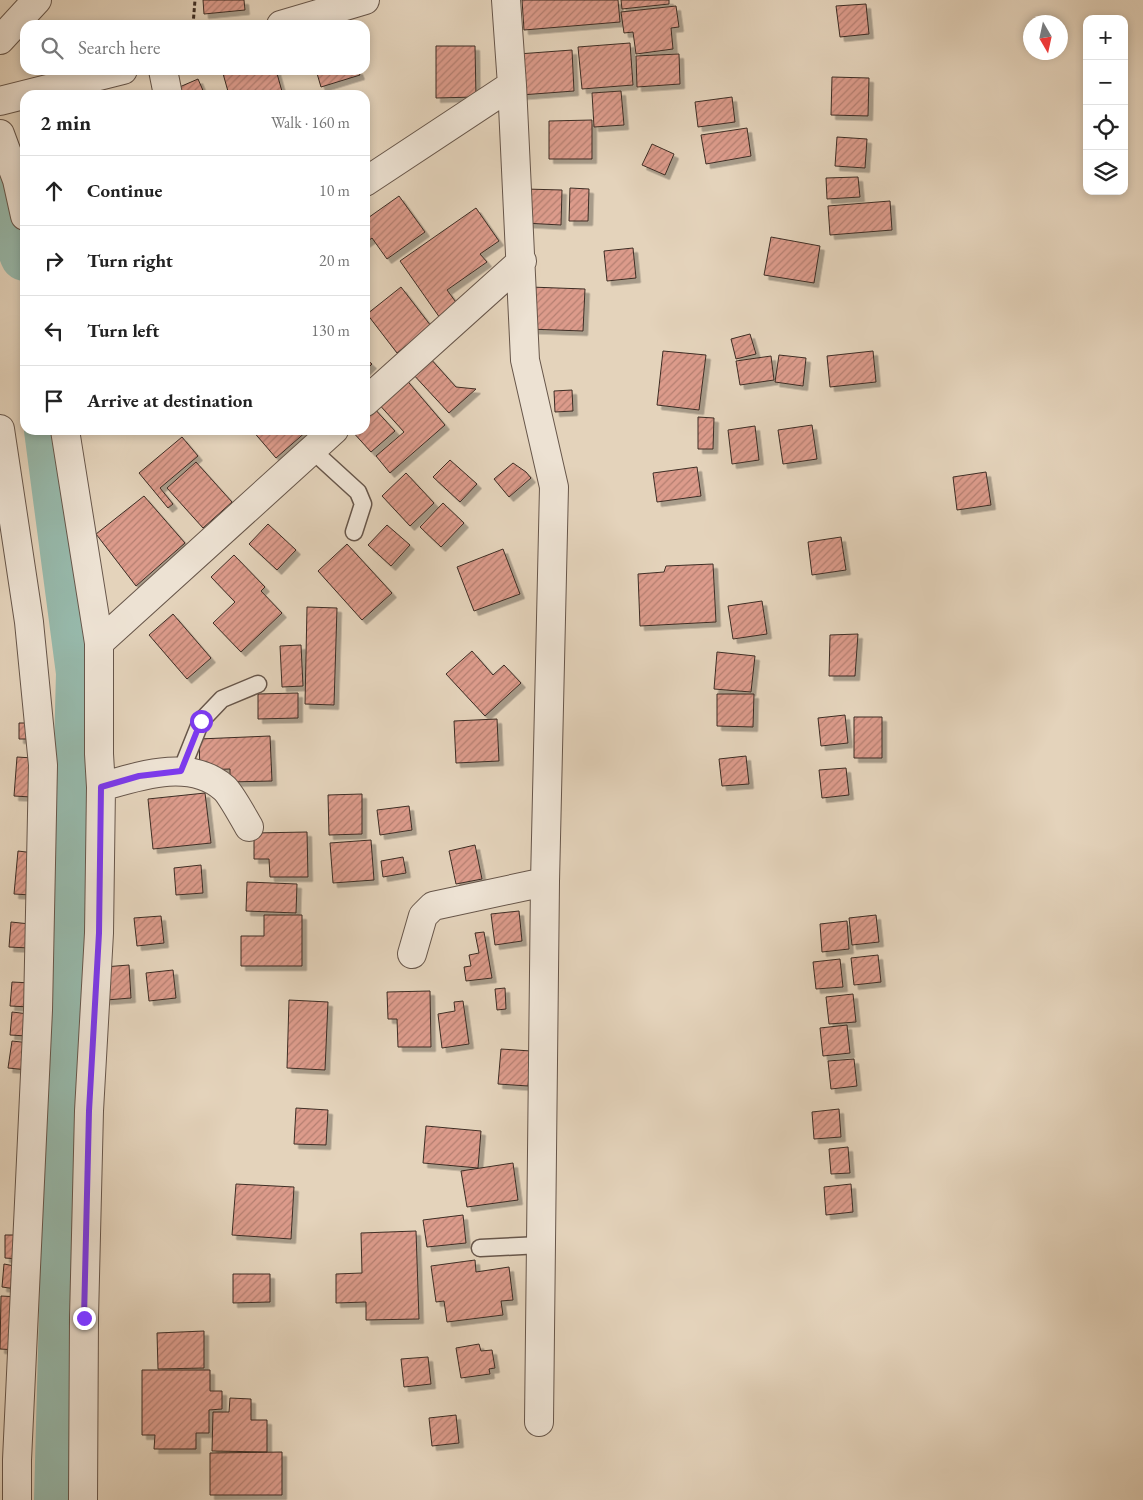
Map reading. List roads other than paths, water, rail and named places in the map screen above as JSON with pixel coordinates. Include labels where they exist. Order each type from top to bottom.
[{"type":"street","points":[[0,40],[36,0]]},
{"type":"street","points":[[298,20],[365,0]]},
{"type":"street","points":[[506,0],[522,260],[525,360],[554,487],[546,882],[539,1422]]},
{"type":"street","points":[[44,90],[103,75]]},
{"type":"street","points":[[165,75],[167,90]]},
{"type":"street","points":[[370,179],[512,85]]},
{"type":"street","points":[[0,101],[20,96]]},
{"type":"street","points":[[0,134],[20,194]]},
{"type":"street","points":[[370,397],[522,260]]},
{"type":"street","points":[[0,429],[28,622],[43,765],[38,1010],[17,1460],[17,1500]]},
{"type":"street","points":[[66,435],[99,643],[99,754],[101,787],[99,933],[89,1111],[84,1318],[83,1500]]},
{"type":"street","points":[[99,643],[328,435]]},
{"type":"street","points":[[101,787],[139,776],[181,771],[204,776],[224,788],[248,827]]},
{"type":"street","points":[[412,954],[419,925],[423,916],[433,906],[546,882]]},
{"type":"lane","points":[[312,450],[358,492],[364,504],[354,532]]},
{"type":"lane","points":[[181,771],[201,721],[222,699],[258,684]]},
{"type":"lane","points":[[480,1248],[541,1245]]},
{"type":"waterway","points":[[0,194],[20,244]]},
{"type":"waterway","points":[[50,435],[81,673],[59,1500]]}]
